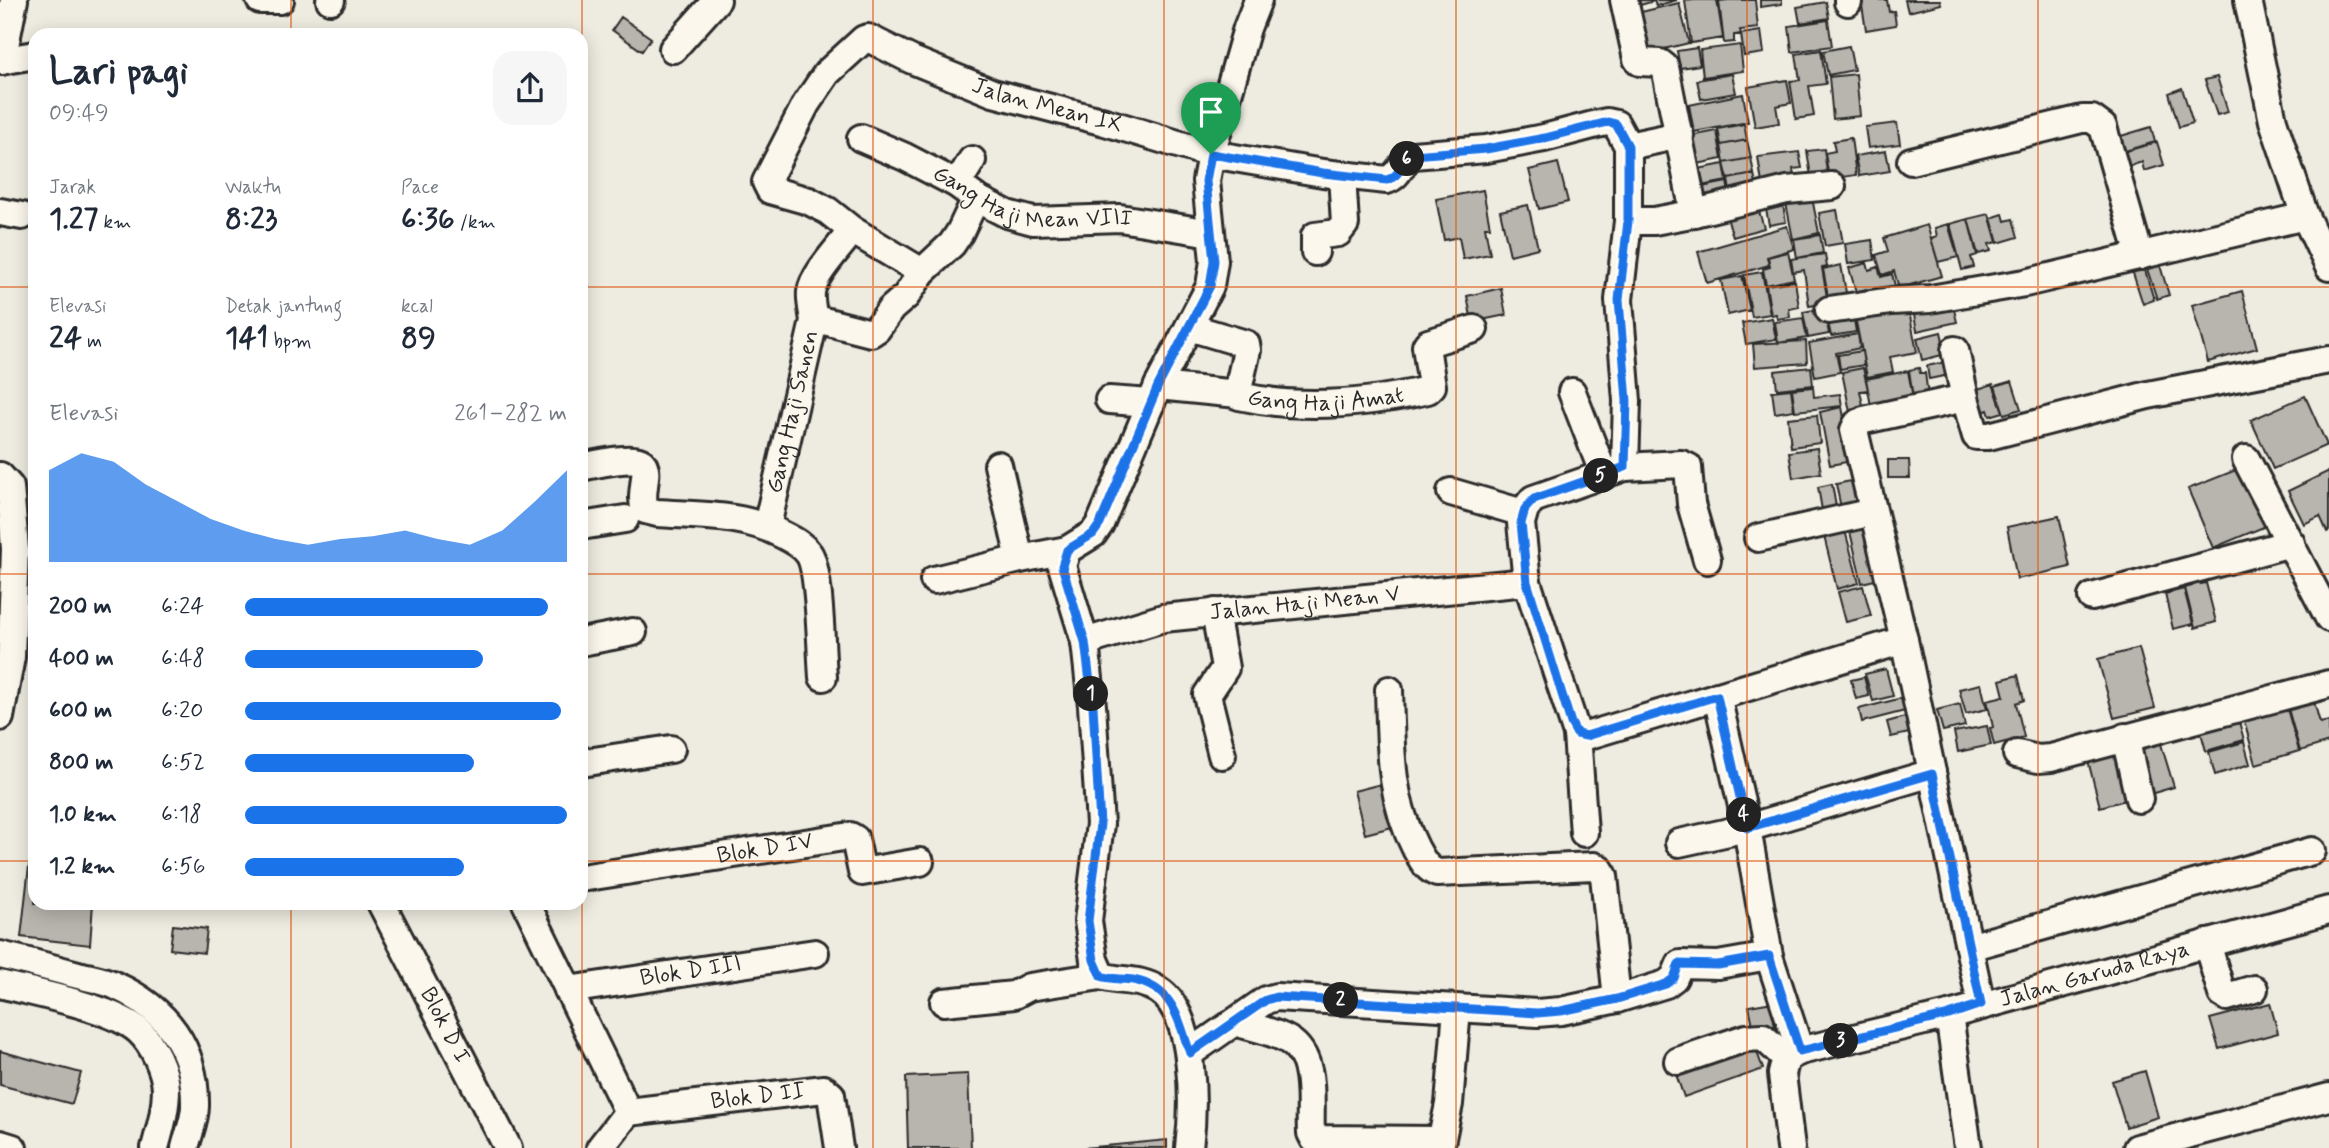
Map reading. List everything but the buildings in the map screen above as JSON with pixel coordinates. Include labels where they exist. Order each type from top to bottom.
[{"type":"street","points":[[14,0],[1,61],[28,56]]},
{"type":"street","points":[[260,0],[279,0]]},
{"type":"street","points":[[673,49],[717,0]]},
{"type":"street","points":[[934,580],[1067,550],[1093,534],[1100,524],[1154,395],[1210,286],[1214,261],[1206,181],[1219,156],[1247,28],[1258,0]]},
{"type":"street","points":[[1624,0],[1637,59],[1640,62],[1660,63],[1665,67],[1694,213]]},
{"type":"street","points":[[2248,0],[2273,121],[2305,216],[2329,267]]},
{"type":"street","name":"Jalan Mean IX","points":[[852,230],[828,211],[809,201],[770,190],[766,183],[806,104],[827,73],[864,39],[873,39],[912,60],[993,93],[1105,122],[1219,156],[1342,175],[1387,180],[1396,175],[1403,162],[1413,155],[1486,149],[1608,122],[1622,135]]},
{"type":"street","points":[[1911,161],[2082,119],[2092,119],[2103,127],[2140,256]]},
{"type":"street","points":[[1614,471],[1627,401],[1619,300],[1628,221],[1622,135],[1680,135]]},
{"type":"street","name":"Gang Haji Mean VIII","points":[[861,138],[905,156],[1007,214],[1033,221],[1120,218],[1211,233]]},
{"type":"street","name":"Gang Haji Sanen","points":[[766,526],[814,321],[824,321],[871,334],[877,329],[891,309],[906,296],[922,272],[960,232],[972,160]]},
{"type":"street","points":[[1315,252],[1315,236],[1338,233],[1345,224],[1342,175]]},
{"type":"street","points":[[1628,221],[1654,221],[1787,190],[1832,186]]},
{"type":"street","points":[[1829,310],[1891,301],[1930,299],[2011,285],[2305,216]]},
{"type":"street","points":[[814,321],[811,294],[816,278],[852,230],[922,272]]},
{"type":"street","name":"Gang Haji Amat","points":[[1188,327],[1246,344],[1238,394],[1272,403],[1308,405],[1353,402],[1428,390],[1432,386],[1426,346],[1428,343],[1474,329]]},
{"type":"street","points":[[1955,350],[1976,436],[1989,436],[2148,395],[2329,360]]},
{"type":"street","points":[[1572,391],[1614,471]]},
{"type":"street","points":[[1109,400],[1154,395],[1238,394]]},
{"type":"street","points":[[1965,398],[1864,420],[1857,424],[1854,430],[1904,640],[1981,1004]]},
{"type":"street","points":[[2246,459],[2329,618]]},
{"type":"street","points":[[588,466],[639,460],[645,472],[641,500],[645,510],[738,518],[766,526],[798,542],[810,554],[816,572],[822,677]]},
{"type":"street","points":[[1584,833],[1577,734],[1527,582],[1521,523],[1523,513],[1534,499],[1614,471],[1681,464],[1688,467],[1691,503],[1707,560]]},
{"type":"street","points":[[998,465],[1020,559]]},
{"type":"street","points":[[0,476],[10,487],[24,536],[6,635],[0,718]]},
{"type":"street","points":[[1451,492],[1523,513]]},
{"type":"street","points":[[1758,538],[1873,512]]},
{"type":"street","points":[[588,525],[625,519]]},
{"type":"street","points":[[2092,597],[2291,543]]},
{"type":"street","points":[[1067,550],[1062,566],[1085,642],[1093,706],[1100,824],[1088,921],[1094,960],[1101,976]]},
{"type":"street","name":"Jalan Haji Mean V","points":[[1085,642],[1163,618],[1527,582]]},
{"type":"street","points":[[1215,612],[1225,668],[1207,695],[1222,755]]},
{"type":"street","points":[[588,641],[634,632]]},
{"type":"street","points":[[1577,734],[1586,736],[1904,640]]},
{"type":"street","points":[[2017,754],[2038,760],[2051,758],[2329,684]]},
{"type":"street","points":[[1390,690],[1391,768],[1396,797],[1407,832],[1429,870],[1437,873],[1537,867],[1599,868],[1604,876],[1617,999]]},
{"type":"street","points":[[1717,696],[1747,828],[1769,956],[1793,1054],[1782,1074],[1791,1148]]},
{"type":"street","points":[[2125,737],[2139,799]]},
{"type":"street","points":[[588,763],[671,749]]},
{"type":"street","points":[[1679,843],[1747,828],[1932,774]]},
{"type":"street","name":"Blok D IV","points":[[588,877],[850,836],[855,839],[862,872],[920,862]]},
{"type":"street","points":[[1969,947],[2312,851]]},
{"type":"street","name":"Blok D I","points":[[385,910],[508,1148]]},
{"type":"street","points":[[529,910],[628,1112],[600,1148]]},
{"type":"street","name":"Jalan Garuda Raya","points":[[1793,1054],[1949,1015],[2329,910]]},
{"type":"street","points":[[2207,943],[2222,994],[2227,997],[2254,989]]},
{"type":"street","name":"Blok D III","points":[[568,990],[815,953]]},
{"type":"street","points":[[0,955],[113,984],[148,1003],[165,1020],[178,1037],[193,1073],[195,1109],[185,1148]]},
{"type":"street","points":[[1190,1053],[1266,1000],[1276,997],[1537,1013],[1561,1011],[1617,999],[1671,982],[1679,964],[1718,965],[1769,956]]},
{"type":"street","points":[[944,1002],[1014,995],[1029,987],[1101,976],[1113,980],[1132,980],[1155,987],[1166,995],[1174,1009],[1190,1053],[1192,1123],[1189,1148]]},
{"type":"street","points":[[0,984],[112,1015],[139,1031],[157,1056],[166,1087],[164,1115],[155,1148]]},
{"type":"street","points":[[1235,1022],[1287,1040],[1297,1048],[1310,1076],[1311,1133],[1314,1139],[1441,1144],[1449,1104],[1457,1009]]},
{"type":"street","points":[[1949,1015],[1968,1148]]},
{"type":"street","points":[[1678,1060],[1754,1037],[1763,1037],[1793,1054]]},
{"type":"street","name":"Blok D II","points":[[628,1112],[824,1089],[831,1095],[839,1148]]},
{"type":"street","points":[[2137,1148],[2329,1097]]},
{"type":"street","points":[[0,1144],[13,1148]]},
{"type":"route","points":[[1597,124],[1616,124],[1628,146],[1628,221],[1619,300],[1627,401],[1625,467],[1534,499],[1527,505],[1521,517],[1527,582],[1571,723],[1577,734],[1586,736],[1717,696],[1747,828],[1932,774],[1981,1004],[1949,1015],[1800,1051],[1769,956],[1737,964],[1679,964],[1674,978],[1666,984],[1617,999],[1561,1011],[1537,1013],[1276,997],[1266,1000],[1190,1053],[1166,995],[1155,987],[1132,980],[1113,980],[1101,976],[1094,960],[1088,921],[1100,824],[1093,706],[1085,642],[1062,566],[1067,550],[1093,534],[1100,524],[1158,386],[1210,286],[1214,261],[1206,181],[1211,154],[1323,173],[1387,180],[1393,178],[1400,171],[1403,162],[1413,155],[1486,149],[1545,138],[1597,124]]}]
